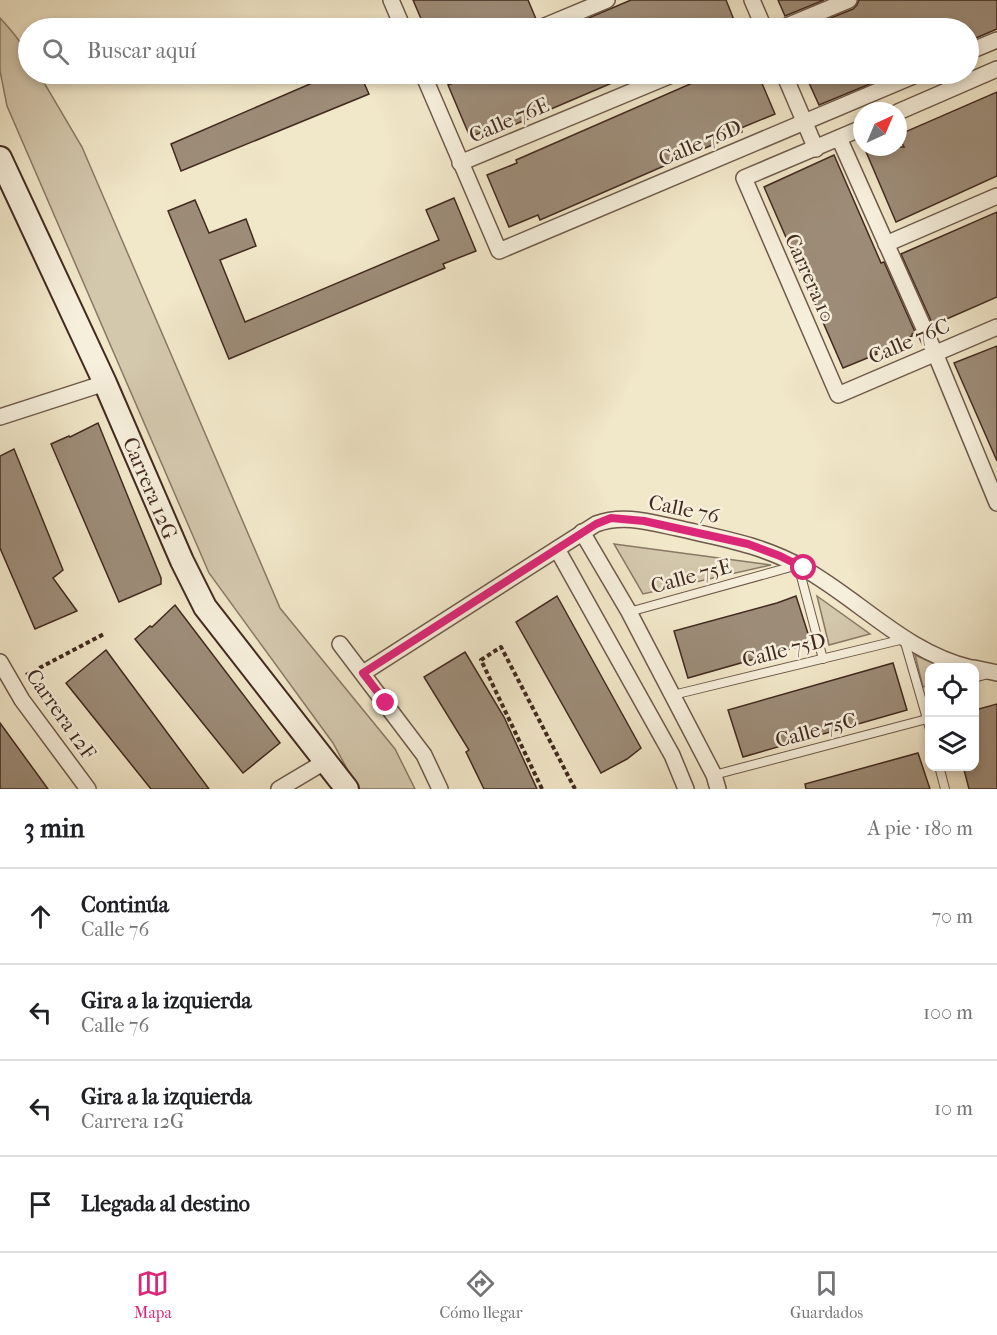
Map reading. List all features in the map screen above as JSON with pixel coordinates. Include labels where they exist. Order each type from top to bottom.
[{"type":"street","points":[[391,0],[399,18]]},
{"type":"street","points":[[564,18],[607,0]]},
{"type":"street","points":[[752,0],[760,18]]},
{"type":"street","points":[[806,18],[849,0]]},
{"type":"street","points":[[979,48],[997,40]]},
{"type":"street","points":[[979,77],[997,69]]},
{"type":"street","points":[[431,84],[460,164]]},
{"type":"street","name":"Calle 76E","points":[[460,164],[650,84]]},
{"type":"street","points":[[788,84],[816,148],[853,132]]},
{"type":"street","name":"Calle 76D","points":[[460,164],[499,251],[894,84]]},
{"type":"street","points":[[907,108],[962,84]]},
{"type":"street","points":[[840,138],[935,353],[997,503]]},
{"type":"street","name":"Carrera 10","points":[[816,148],[744,178],[838,394]]},
{"type":"street","name":"Carrera 12G","points":[[0,158],[105,383],[182,561],[205,607],[347,789]]},
{"type":"street","points":[[886,244],[997,196]]},
{"type":"street","name":"Calle 76C","points":[[838,394],[997,327]]},
{"type":"street","points":[[0,417],[105,383]]},
{"type":"street","name":"Calle 76","points":[[363,673],[582,532],[611,518],[644,521],[748,544],[780,556],[798,565],[904,639],[943,660],[954,663]]},
{"type":"street","points":[[582,532],[629,612],[716,782]]},
{"type":"street","points":[[557,549],[672,755],[686,789]]},
{"type":"street","points":[[340,644],[424,755],[440,789]]},
{"type":"street","name":"Carrera 12F","points":[[0,662],[22,700],[88,789]]},
{"type":"street","name":"Calle 76","points":[[979,669],[995,673]]},
{"type":"street","points":[[279,789],[326,761]]},
{"type":"lane","name":"Calle 75E","points":[[629,612],[798,565]]},
{"type":"lane","points":[[798,565],[824,659]]},
{"type":"lane","points":[[904,639],[926,717]]},
{"type":"lane","name":"Calle 75D","points":[[673,695],[904,639]]},
{"type":"lane","points":[[979,677],[995,673]]},
{"type":"lane","points":[[920,693],[925,692]]},
{"type":"lane","name":"Calle 75C","points":[[716,782],[925,720]]},
{"type":"lane","points":[[940,771],[945,789]]},
{"type":"path","points":[[12,682],[104,634]]},
{"type":"path","points":[[542,789],[481,660],[501,648],[575,789]]},
{"type":"shaded area","points":[[0,18],[18,40],[18,84],[45,84],[82,147],[280,608],[395,749],[415,789],[358,789],[333,743],[209,573],[7,106],[0,71]]},
{"type":"shaded area","points":[[614,544],[771,565],[643,594]]},
{"type":"shaded area","points":[[817,596],[870,634],[829,645]]},
{"type":"shaded area","points":[[915,655],[933,663],[925,663],[925,686],[923,687]]},
{"type":"building","points":[[413,0],[528,0],[536,18],[421,18]]},
{"type":"building","points":[[631,0],[726,0],[733,18],[589,18]]},
{"type":"building","points":[[778,0],[824,0],[785,16]]},
{"type":"building","points":[[859,0],[997,0],[997,29],[979,37],[979,18],[831,18],[853,9]]},
{"type":"building","points":[[310,84],[364,84],[369,94],[181,171],[171,144]]},
{"type":"building","points":[[610,84],[502,130],[500,125],[470,137],[448,85]]},
{"type":"building","points":[[690,84],[762,84],[775,114],[741,128],[742,132],[540,220],[538,215],[509,227],[487,175],[517,163],[516,160]]},
{"type":"building","points":[[810,84],[870,84],[819,105]]},
{"type":"building","points":[[997,92],[997,176],[896,222],[868,156],[907,156],[907,131]]},
{"type":"building","points":[[834,155],[881,263],[884,262],[915,332],[912,336],[876,352],[877,354],[843,368],[764,187]]},
{"type":"building","points":[[454,198],[476,251],[443,264],[445,268],[229,359],[168,211],[195,200],[209,233],[246,219],[256,246],[220,260],[245,322],[439,240],[426,210]]},
{"type":"building","points":[[997,212],[997,297],[933,325],[901,254]]},
{"type":"building","points":[[997,346],[997,461],[954,363]]},
{"type":"building","points":[[98,423],[161,578],[161,584],[119,602],[51,444]]},
{"type":"building","points":[[14,449],[63,570],[53,578],[77,611],[35,629],[0,548],[0,456]]},
{"type":"building","points":[[557,596],[641,748],[627,759],[601,773],[516,622]]},
{"type":"building","points":[[796,596],[811,643],[688,678],[674,631]]},
{"type":"building","points":[[175,605],[280,743],[243,773],[135,639],[150,626],[152,627]]},
{"type":"building","points":[[106,650],[209,789],[151,789],[66,683]]},
{"type":"building","points":[[465,652],[504,717],[537,789],[484,789],[466,752],[469,750],[424,677]]},
{"type":"building","points":[[893,663],[907,710],[743,757],[728,710]]},
{"type":"building","points":[[997,704],[997,789],[969,789],[964,771],[979,771],[979,709]]},
{"type":"building","points":[[0,723],[48,789],[0,789]]},
{"type":"building","points":[[918,753],[930,789],[806,789],[805,784]]},
{"type":"route","points":[[386,703],[363,673],[596,524],[611,518],[644,521],[748,544],[804,568]]}]
